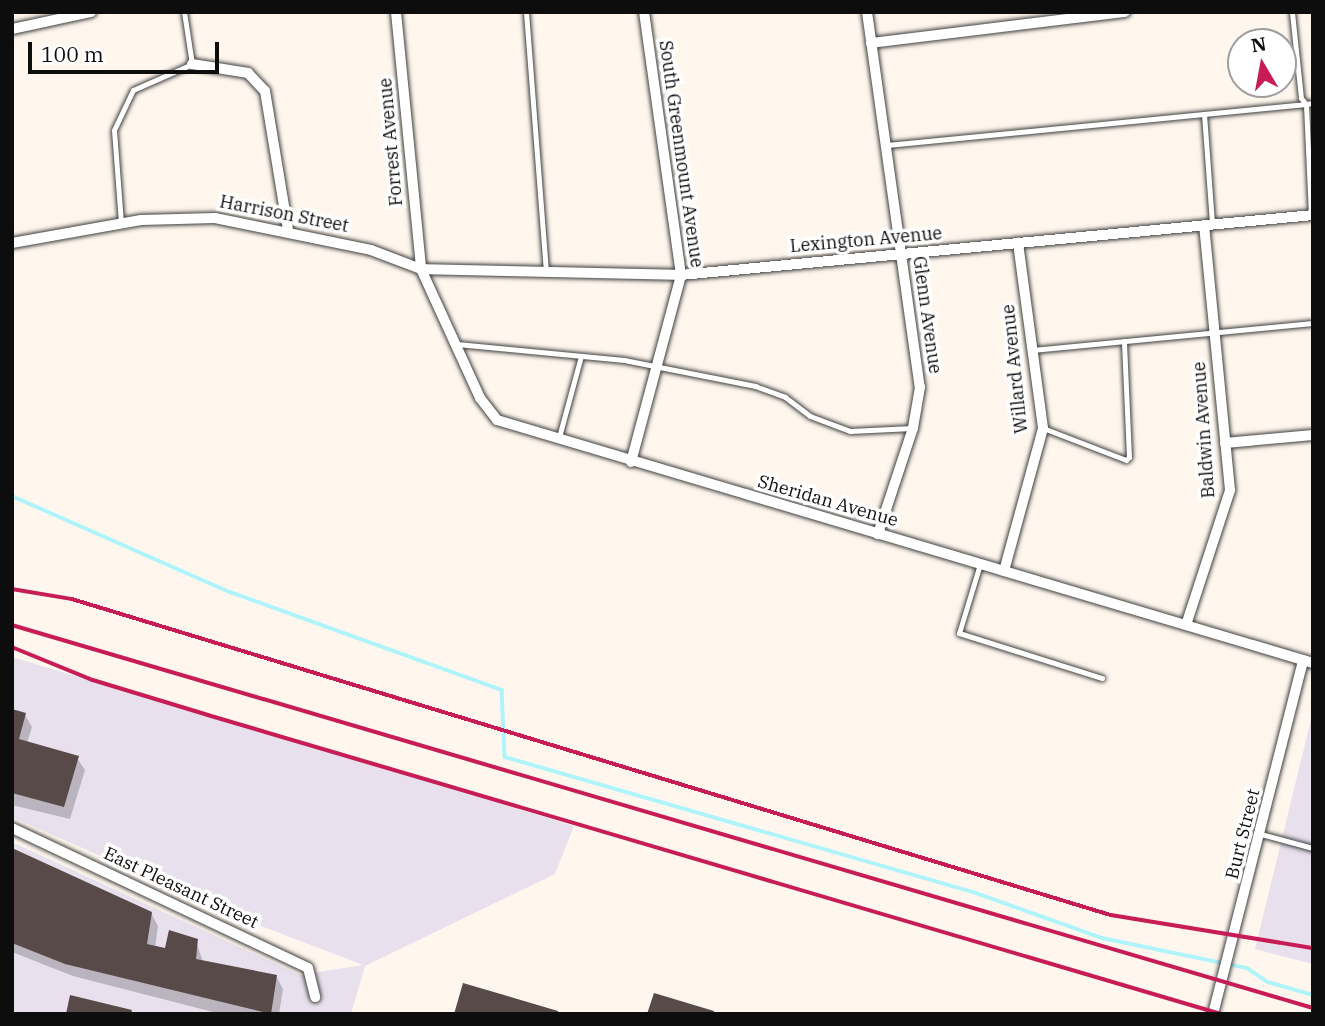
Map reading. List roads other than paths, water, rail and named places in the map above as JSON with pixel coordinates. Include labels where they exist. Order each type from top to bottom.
[{"type":"street","points":[[12,29],[91,12]]},
{"type":"street","name":"Forrest Avenue","points":[[396,12],[421,269]]},
{"type":"street","name":"South Greenmount Avenue","points":[[631,462],[681,275],[644,12]]},
{"type":"street","name":"Glenn Avenue","points":[[867,12],[920,387],[913,428],[878,534]]},
{"type":"street","points":[[871,43],[1125,12]]},
{"type":"street","points":[[192,64],[248,73],[265,91],[288,230]]},
{"type":"street","name":"Lexington Avenue","points":[[421,269],[681,275],[1312,215]]},
{"type":"street","name":"Harrison Street","points":[[12,243],[121,223],[215,218],[288,230],[371,250],[421,269]]},
{"type":"street","name":"Baldwin Avenue","points":[[1186,625],[1228,506],[1208,225]]},
{"type":"street","name":"Willard Avenue","points":[[1004,571],[1043,428],[1018,243]]},
{"type":"street","name":"Sheridan Avenue","points":[[421,269],[454,344],[490,414],[513,427],[1308,662]]},
{"type":"street","points":[[1225,443],[1313,435]]},
{"type":"street","name":"Burt Street","points":[[1213,1014],[1308,662]]},
{"type":"street","name":"East Pleasant Street","points":[[12,828],[309,968],[315,997]]},
{"type":"lane","points":[[121,223],[114,130],[133,90],[192,64],[184,12]]},
{"type":"lane","points":[[526,12],[546,271]]},
{"type":"lane","points":[[1292,12],[1301,98],[1309,104]]},
{"type":"lane","points":[[886,145],[1309,104]]},
{"type":"lane","points":[[1309,104],[1312,215]]},
{"type":"lane","points":[[1204,114],[1208,225]]},
{"type":"lane","points":[[1032,349],[1313,323]]},
{"type":"lane","points":[[1043,428],[1126,460],[1129,457],[1124,341]]},
{"type":"lane","points":[[454,344],[581,356],[755,386],[785,397],[810,416],[850,431],[913,428]]},
{"type":"lane","points":[[558,440],[581,356]]},
{"type":"lane","points":[[979,564],[959,633],[1102,678]]},
{"type":"lane","points":[[1261,834],[1313,848]]},
{"type":"waterway","points":[[12,496],[230,592],[502,690],[505,757],[973,892],[1102,938],[1247,968],[1268,982],[1313,995]]},
{"type":"railway","points":[[12,589],[72,599],[1111,915],[1313,948]]},
{"type":"railway","points":[[12,625],[1313,1008]]},
{"type":"railway","points":[[12,647],[93,680],[208,715],[1221,1014]]}]
